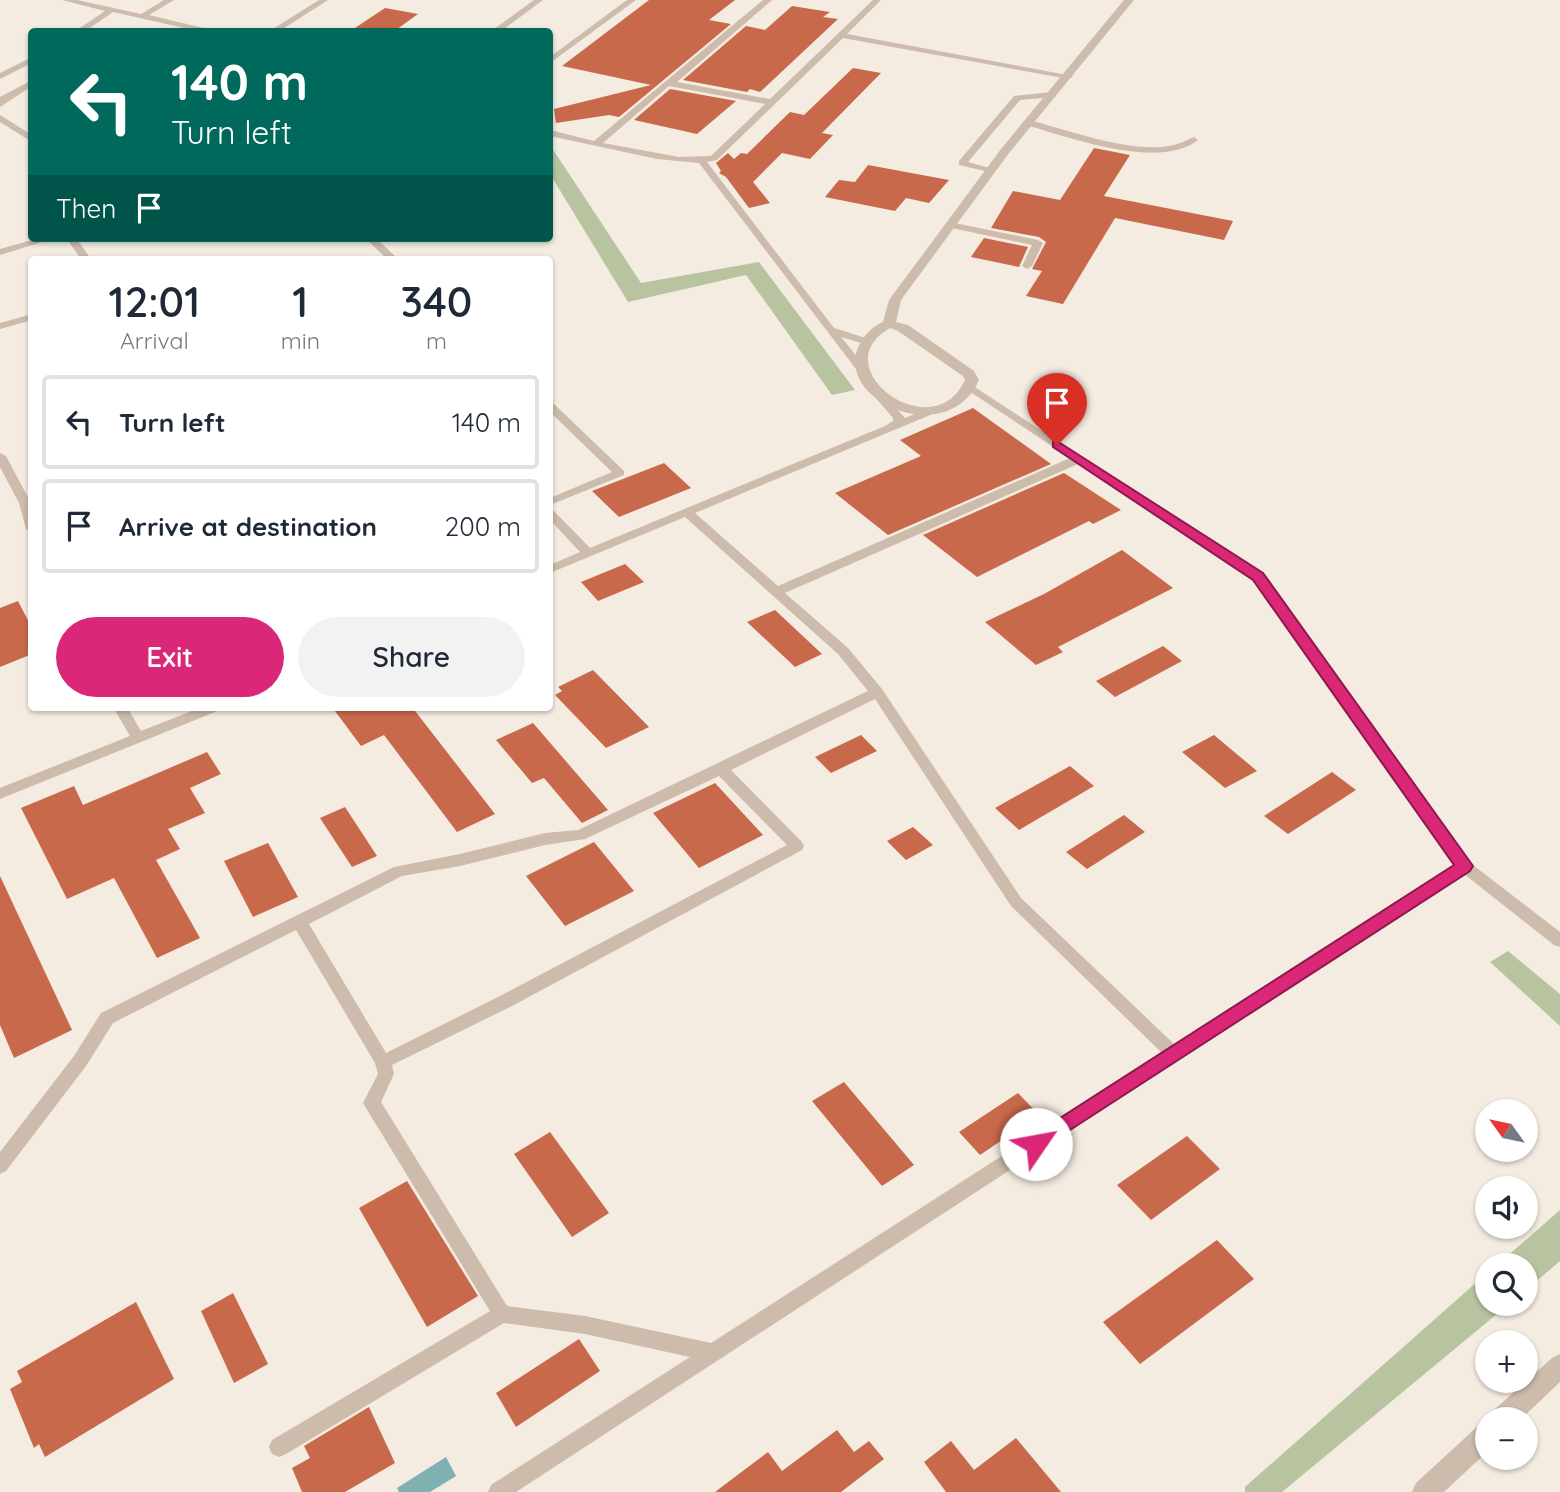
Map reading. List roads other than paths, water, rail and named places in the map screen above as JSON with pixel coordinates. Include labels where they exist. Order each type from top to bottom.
[{"type":"street","points":[[888,324],[895,299],[950,225],[1129,0]]},
{"type":"street","points":[[888,324],[903,328],[969,374],[972,380],[970,387],[966,394],[948,406],[931,411],[912,411],[895,406],[878,394],[860,367],[859,357],[868,342],[881,327],[888,324]]},
{"type":"street","points":[[1516,1407],[1560,1366]]},
{"type":"street","points":[[1425,1492],[1475,1446]]},
{"type":"lane","points":[[66,0],[198,28]]},
{"type":"lane","points":[[142,16],[170,0]]},
{"type":"lane","points":[[278,28],[324,0]]},
{"type":"lane","points":[[500,28],[539,0]]},
{"type":"lane","points":[[553,59],[632,0]]},
{"type":"lane","points":[[671,83],[768,0]]},
{"type":"lane","points":[[553,134],[675,160],[702,161],[714,158],[877,0]]},
{"type":"lane","points":[[84,28],[111,10]]},
{"type":"lane","points":[[841,35],[1069,76]]},
{"type":"lane","points":[[0,76],[28,61]]},
{"type":"lane","points":[[597,143],[667,83],[771,102]]},
{"type":"lane","points":[[0,104],[3,99],[28,84]]},
{"type":"lane","points":[[990,172],[962,163],[1017,98],[1052,95]]},
{"type":"lane","points":[[0,118],[28,136]]},
{"type":"lane","points":[[1029,123],[1072,135],[1149,150],[1172,149],[1194,140]]},
{"type":"lane","points":[[702,161],[860,367]]},
{"type":"lane","points":[[950,225],[1038,243],[1027,266]]},
{"type":"lane","points":[[0,251],[35,242]]},
{"type":"lane","points":[[374,242],[390,256]]},
{"type":"lane","points":[[0,326],[28,318]]},
{"type":"lane","points":[[830,330],[868,342]]},
{"type":"lane","points":[[970,387],[1258,577],[1464,866],[1560,942]]},
{"type":"lane","points":[[878,394],[899,418],[898,423],[879,434]]},
{"type":"lane","points":[[553,409],[620,473],[553,501]]},
{"type":"lane","points":[[553,568],[931,411]]},
{"type":"lane","points":[[0,456],[25,503],[28,514]]},
{"type":"lane","points":[[776,592],[1079,459]]},
{"type":"lane","points":[[687,513],[843,651],[877,692],[1016,902],[1174,1054]]},
{"type":"lane","points":[[553,517],[588,553]]},
{"type":"lane","points":[[0,1166],[80,1061],[107,1018],[399,871],[460,860],[545,839],[580,835],[877,692]]},
{"type":"lane","points":[[122,711],[138,738]]},
{"type":"lane","points":[[0,794],[205,711]]},
{"type":"lane","points":[[383,1062],[506,1001],[797,846],[721,769]]},
{"type":"lane","points":[[499,1492],[1464,866]]},
{"type":"lane","points":[[299,921],[383,1062],[386,1074],[372,1103],[502,1314]]},
{"type":"lane","points":[[279,1447],[502,1314],[585,1325],[714,1353]]},
{"type":"water","points":[[446,1457],[456,1476],[430,1492],[399,1492],[397,1488]]}]
